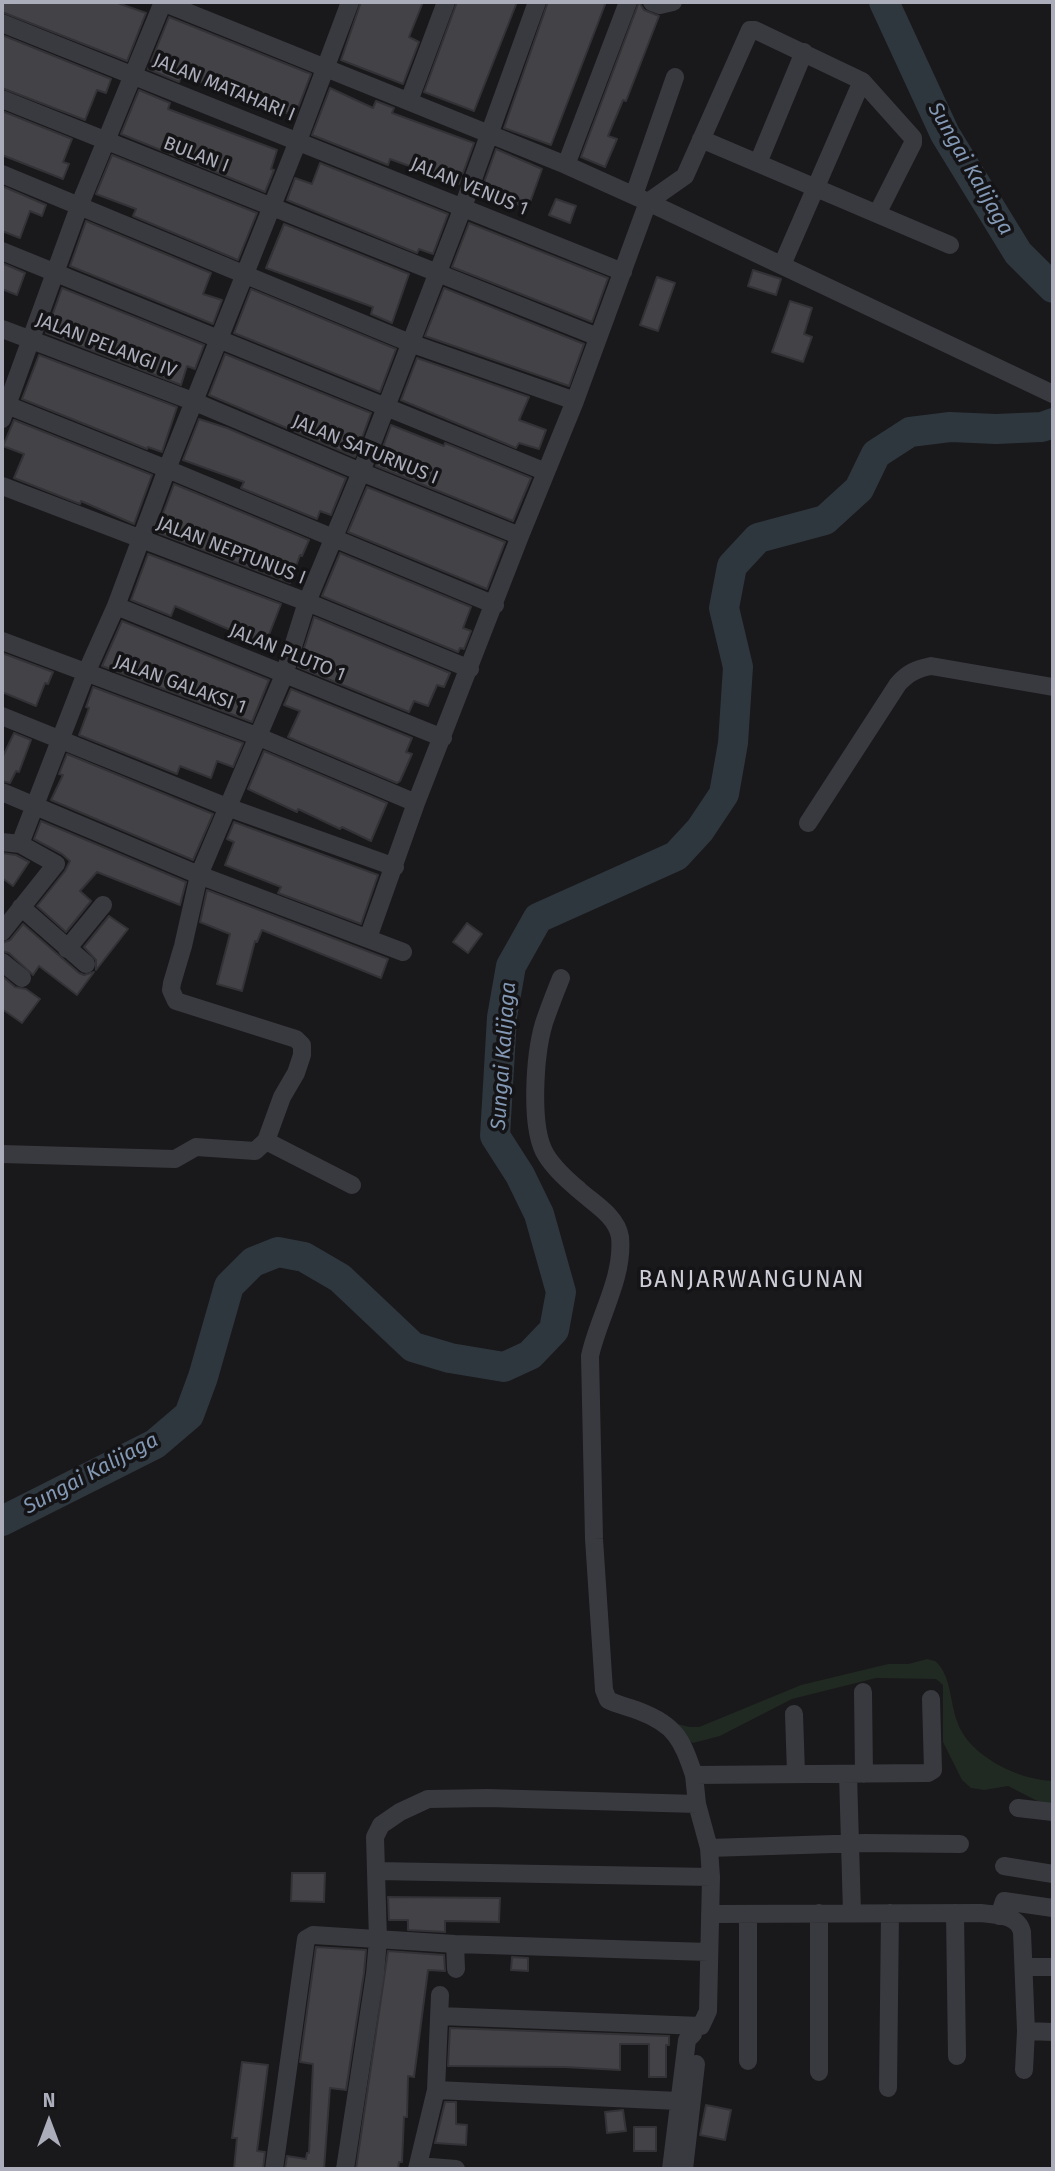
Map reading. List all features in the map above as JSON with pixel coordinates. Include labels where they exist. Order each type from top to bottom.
[{"type":"street","points":[[495,605],[167,469],[4,409],[80,204],[163,2],[566,165],[1051,392]]},
{"type":"street","points":[[2,932],[56,864],[11,843],[35,805],[86,673],[116,606],[350,2]]},
{"type":"street","points":[[409,101],[446,2]]},
{"type":"street","points":[[2,1154],[175,1159],[196,1147],[255,1151],[266,1141],[282,1097],[296,1073],[302,1045],[296,1039],[176,1001],[172,983],[199,874],[284,675],[307,602],[361,472],[463,207],[537,2]]},
{"type":"street","points":[[566,165],[628,2]]},
{"type":"street","points":[[652,2],[660,5],[673,2]]},
{"type":"street","points":[[736,19],[862,81],[913,138],[913,143],[877,214]]},
{"type":"street","name":"JALAN MATAHARI I","points":[[2,23],[298,141]]},
{"type":"street","points":[[641,199],[685,176],[747,34],[750,30],[755,30]]},
{"type":"street","points":[[758,163],[804,52]]},
{"type":"street","points":[[368,938],[416,803],[575,401],[623,272],[675,77]]},
{"type":"street","points":[[782,265],[862,81]]},
{"type":"street","name":"BULAN I","points":[[2,99],[598,337]]},
{"type":"street","points":[[701,139],[950,245]]},
{"type":"street","name":"JALAN VENUS 1","points":[[298,141],[623,272]]},
{"type":"street","points":[[2,174],[80,204],[410,343],[575,401]]},
{"type":"street","points":[[2,251],[546,472]]},
{"type":"street","name":"JALAN PELANGI IV","points":[[2,329],[195,402]]},
{"type":"street","name":"JALAN SATURNUS I","points":[[195,402],[520,536]]},
{"type":"street","name":"JALAN NEPTUNUS I","points":[[2,486],[307,602],[470,669]]},
{"type":"street","name":"JALAN PLUTO 1","points":[[116,606],[443,738]]},
{"type":"street","name":"JALAN GALAKSI 1","points":[[2,641],[259,737],[416,803]]},
{"type":"street","points":[[808,823],[906,674],[931,666],[1053,687]]},
{"type":"street","points":[[2,716],[228,807],[395,867]]},
{"type":"street","points":[[2,792],[199,874],[402,952]]},
{"type":"street","points":[[67,949],[103,905]]},
{"type":"street","points":[[21,907],[86,964]]},
{"type":"street","points":[[2,962],[22,978]]},
{"type":"street","points":[[561,978],[543,1026],[535,1102],[537,1129],[545,1154],[569,1181],[612,1219],[620,1236],[614,1283],[590,1356],[593,1527],[604,1690],[608,1700],[655,1717],[670,1727],[682,1741],[694,1775],[697,1804],[709,1848],[711,1877],[708,2011],[701,2026],[693,2031],[687,2040],[671,2169]]},
{"type":"street","points":[[266,1141],[352,1185]]},
{"type":"street","points":[[852,1913],[851,1843],[863,1692]]},
{"type":"street","points":[[694,1775],[919,1775],[931,1772],[930,1699]]},
{"type":"street","points":[[794,1714],[796,1773]]},
{"type":"street","points":[[345,2169],[375,1974],[378,1940],[375,1837],[381,1825],[400,1812],[428,1799],[488,1798],[697,1804]]},
{"type":"street","points":[[1018,1808],[1053,1812]]},
{"type":"street","points":[[709,1848],[851,1843],[960,1844]]},
{"type":"street","points":[[1004,1866],[1053,1874]]},
{"type":"street","points":[[376,1871],[711,1877]]},
{"type":"street","points":[[999,1916],[1004,1901],[1053,1908]]},
{"type":"street","points":[[819,1913],[819,2072]]},
{"type":"street","points":[[887,2088],[890,1913]]},
{"type":"street","points":[[710,1914],[955,1913],[1007,1917],[1021,1925],[1026,2031],[1024,2070]]},
{"type":"street","points":[[955,1913],[957,2056]]},
{"type":"street","points":[[748,1914],[748,2061]]},
{"type":"street","points":[[274,2169],[306,1939],[313,1935],[455,1944],[708,1952]]},
{"type":"street","points":[[455,1944],[456,1969]]},
{"type":"street","points":[[1024,1967],[1053,1967]]},
{"type":"street","points":[[440,1995],[436,2090],[417,2168],[456,2169]]},
{"type":"street","points":[[439,2016],[693,2031]]},
{"type":"street","points":[[684,2169],[698,2042],[693,2031]]},
{"type":"street","points":[[1026,2031],[1053,2032]]},
{"type":"street","points":[[436,2090],[679,2101]]},
{"type":"shaded area","points":[[927,1659],[935,1661],[944,1673],[957,1721],[972,1745],[996,1764],[1011,1771],[1053,1781],[1053,1804],[1043,1804],[1008,1786],[984,1790],[971,1788],[962,1780],[943,1742],[943,1685],[936,1679],[876,1678],[792,1699],[720,1736],[693,1743],[685,1739],[673,1723],[699,1727],[801,1685],[888,1664],[908,1664]]},
{"type":"building","points":[[2,2],[115,2],[146,13],[127,61],[2,12]]},
{"type":"building","points":[[361,2],[423,2],[409,37],[419,42],[403,84],[341,60]]},
{"type":"building","points":[[457,2],[517,2],[474,111],[424,92]]},
{"type":"building","points":[[548,2],[606,2],[551,145],[504,128]]},
{"type":"building","points":[[639,2],[644,10],[659,16],[626,101],[623,100],[608,136],[617,139],[605,167],[581,157]]},
{"type":"building","points":[[169,17],[311,74],[295,116],[186,77],[181,77],[179,82],[148,69]]},
{"type":"building","points":[[2,35],[111,79],[106,93],[97,90],[85,120],[2,88]]},
{"type":"building","points":[[330,88],[373,108],[376,101],[394,108],[392,113],[474,143],[459,184],[390,159],[388,165],[312,135]]},
{"type":"building","points":[[139,90],[170,103],[168,109],[277,150],[271,169],[274,170],[265,192],[121,134]]},
{"type":"building","points":[[2,111],[72,139],[63,162],[69,164],[63,179],[2,155]]},
{"type":"building","points":[[496,149],[542,169],[528,208],[481,191]]},
{"type":"building","points":[[112,155],[257,213],[238,260],[133,216],[136,209],[96,194]]},
{"type":"building","points":[[320,163],[448,214],[433,254],[419,249],[417,253],[287,200],[295,178],[312,184]]},
{"type":"building","points":[[2,186],[46,205],[42,216],[30,211],[20,238],[2,231]]},
{"type":"building","points":[[556,199],[576,206],[570,223],[549,215]]},
{"type":"building","points":[[86,221],[211,273],[203,294],[222,300],[213,324],[70,266]]},
{"type":"building","points":[[469,223],[608,278],[592,322],[452,267]]},
{"type":"building","points":[[284,224],[409,274],[392,323],[371,314],[373,307],[266,268]]},
{"type":"building","points":[[2,263],[25,273],[17,295],[2,289]]},
{"type":"building","points":[[753,270],[781,279],[776,295],[748,286]]},
{"type":"building","points":[[657,277],[675,283],[658,331],[640,325]]},
{"type":"building","points":[[62,288],[204,345],[195,369],[187,366],[181,385],[46,333]]},
{"type":"building","points":[[444,288],[584,344],[569,386],[425,336]]},
{"type":"building","points":[[251,289],[396,349],[380,392],[234,333]]},
{"type":"building","points":[[790,301],[812,308],[804,334],[812,337],[803,362],[772,352]]},
{"type":"building","points":[[225,354],[371,413],[355,457],[209,395]]},
{"type":"building","points":[[39,355],[177,407],[162,452],[148,447],[147,449],[22,399]]},
{"type":"building","points":[[417,358],[529,397],[519,420],[546,430],[539,449],[519,443],[516,448],[401,400]]},
{"type":"building","points":[[199,419],[346,478],[331,515],[320,511],[317,519],[241,488],[244,482],[183,460]]},
{"type":"building","points":[[14,420],[152,475],[134,524],[81,501],[80,504],[14,478],[24,454],[3,446]]},
{"type":"building","points":[[391,425],[444,446],[445,443],[531,478],[513,521],[376,466]]},
{"type":"building","points":[[174,484],[309,540],[302,556],[300,555],[290,583],[156,532]]},
{"type":"building","points":[[367,487],[505,542],[487,589],[348,532]]},
{"type":"building","points":[[340,553],[471,607],[463,628],[471,631],[464,649],[460,648],[458,652],[322,596]]},
{"type":"building","points":[[148,554],[281,604],[265,645],[175,606],[171,616],[131,600]]},
{"type":"building","points":[[314,617],[450,673],[444,687],[437,685],[428,706],[414,701],[409,712],[298,667]]},
{"type":"building","points":[[122,621],[269,680],[252,722],[102,666]]},
{"type":"building","points":[[2,653],[53,672],[48,684],[45,683],[36,706],[2,692]]},
{"type":"building","points":[[93,687],[243,743],[233,767],[217,761],[211,778],[180,766],[177,774],[79,735]]},
{"type":"building","points":[[291,689],[412,738],[406,752],[412,754],[400,781],[397,783],[288,737],[300,711],[284,705]]},
{"type":"building","points":[[14,733],[31,740],[19,772],[16,771],[10,783],[2,781],[2,758]]},
{"type":"building","points":[[264,751],[387,803],[371,841],[298,809],[297,812],[248,789]]},
{"type":"building","points":[[67,754],[213,814],[193,860],[51,800],[63,775],[59,774]]},
{"type":"building","points":[[41,821],[186,882],[180,905],[97,872],[80,891],[91,901],[66,932],[37,906],[70,861],[34,839]]},
{"type":"building","points":[[234,822],[378,875],[361,924],[278,893],[281,887],[225,865],[234,842],[227,839]]},
{"type":"building","points":[[2,853],[16,855],[29,862],[13,886],[2,878]]},
{"type":"building","points":[[207,890],[388,959],[381,978],[262,930],[257,942],[255,941],[242,991],[217,984],[230,934],[200,922]]},
{"type":"building","points":[[109,916],[128,929],[96,970],[96,960],[84,947]]},
{"type":"building","points":[[467,923],[482,934],[468,953],[453,942]]},
{"type":"building","points":[[23,924],[79,973],[84,975],[94,972],[77,995],[39,966],[33,975],[9,953],[2,951],[2,943],[10,940]]},
{"type":"building","points":[[2,976],[15,987],[26,989],[40,999],[22,1023],[2,1009]]},
{"type":"building","points":[[292,1873],[325,1873],[324,1902],[291,1901]]},
{"type":"building","points":[[388,1897],[500,1898],[499,1922],[445,1921],[445,1932],[408,1930],[408,1920],[389,1920]]},
{"type":"building","points":[[316,1947],[366,1950],[364,1973],[346,2090],[330,2088],[324,2169],[285,2169],[287,2156],[306,2159],[309,2153],[313,2064],[300,2062]]},
{"type":"building","points":[[388,1951],[444,1955],[445,1971],[428,1970],[414,2077],[408,2076],[402,2162],[399,2162],[398,2169],[356,2169]]},
{"type":"building","points":[[512,1957],[528,1958],[528,1971],[511,1970]]},
{"type":"building","points":[[450,2028],[669,2036],[669,2045],[666,2045],[666,2077],[649,2077],[649,2044],[620,2044],[620,2070],[448,2066]]},
{"type":"building","points":[[242,2062],[268,2065],[257,2151],[265,2152],[263,2169],[234,2169],[237,2138],[232,2138]]},
{"type":"building","points":[[445,2102],[456,2102],[456,2124],[467,2125],[466,2145],[435,2143]]},
{"type":"building","points":[[706,2105],[731,2110],[725,2140],[700,2135]]},
{"type":"building","points":[[623,2110],[626,2131],[607,2133],[605,2112]]},
{"type":"building","points":[[634,2127],[656,2127],[656,2151],[634,2151]]},
{"type":"waterway","name":"Sungai Kalijaga","points":[[884,2],[945,134],[1018,253],[1053,288]]},
{"type":"waterway","name":"Sungai Kalijaga","points":[[2,1521],[155,1444],[189,1415],[203,1377],[229,1286],[253,1262],[278,1252],[304,1257],[340,1278],[413,1347],[450,1358],[504,1367],[530,1355],[554,1330],[561,1292],[539,1214],[520,1175],[495,1136],[502,1017],[511,966],[538,918],[676,856],[700,830],[724,794],[733,743],[738,667],[724,608],[732,566],[758,538],[825,520],[859,489],[876,454],[910,432],[950,427],[1042,427],[1053,423]]},
{"type":"district","name":"BANJARWANGUNAN","points":[[752,1281]]}]
